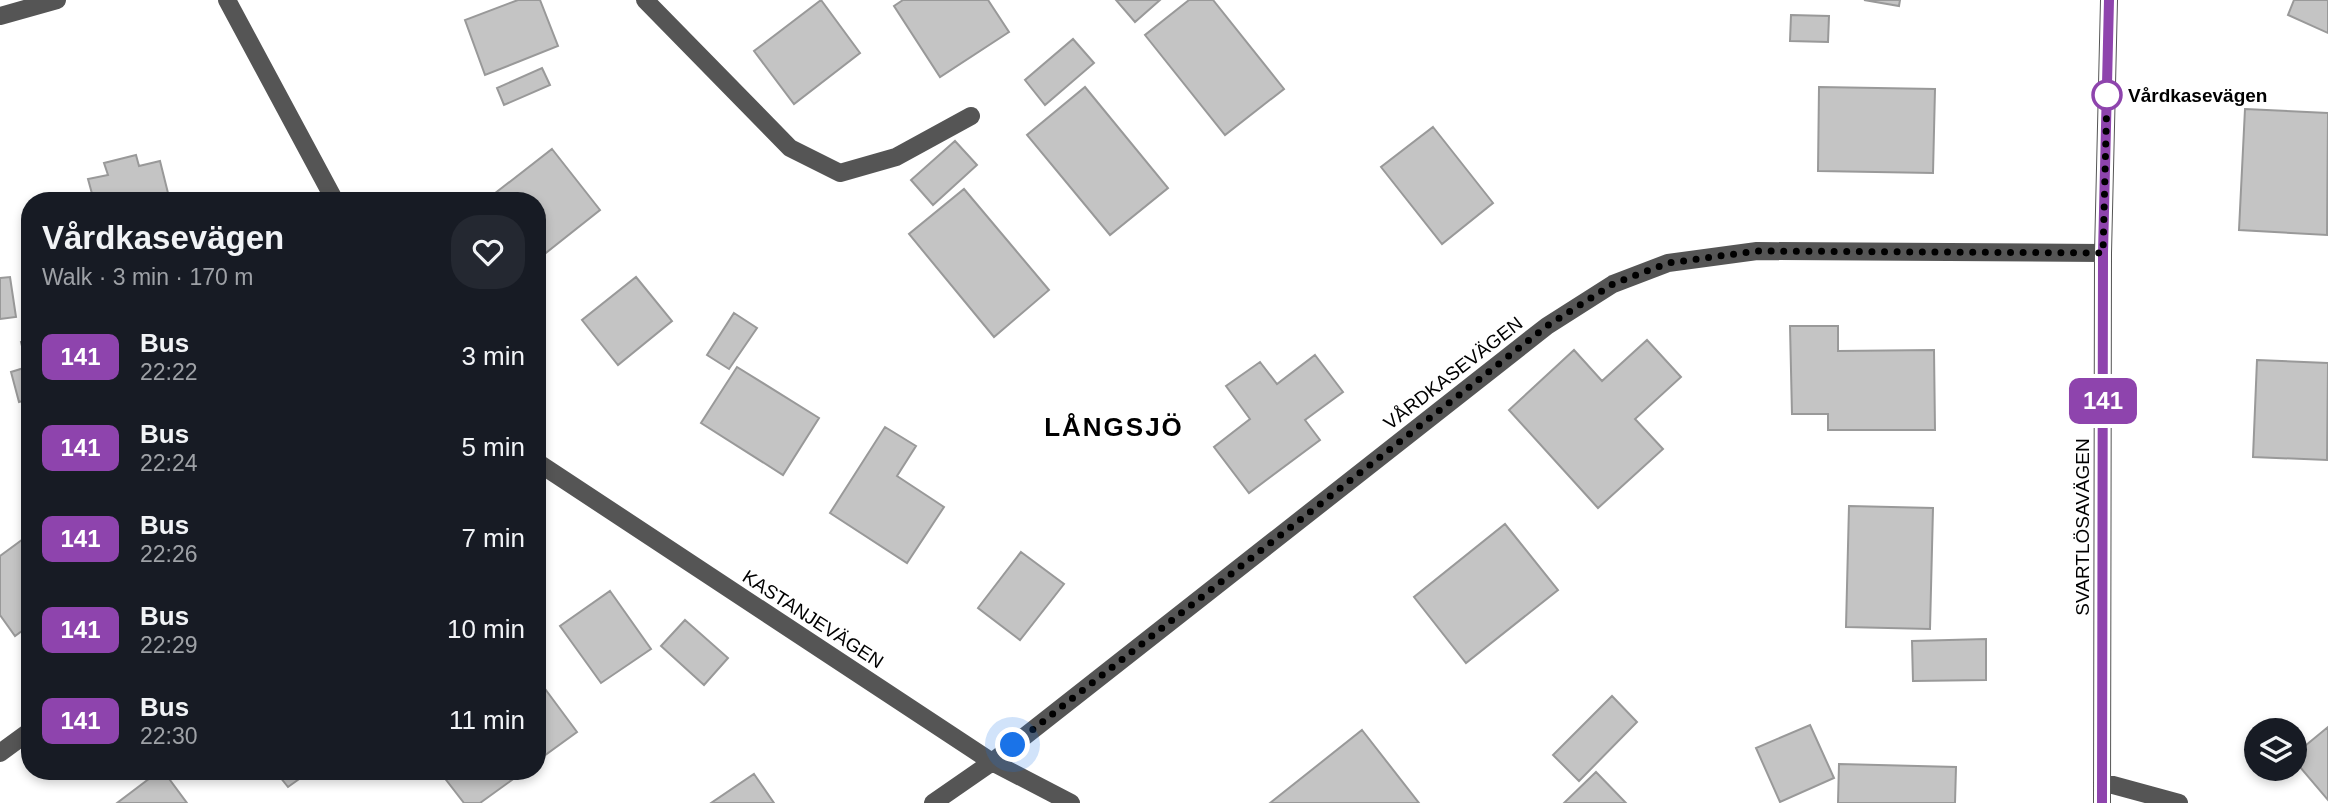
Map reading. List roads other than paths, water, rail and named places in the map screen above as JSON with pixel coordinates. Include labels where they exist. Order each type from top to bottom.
[{"type":"street","points":[[0,16],[57,0]]},
{"type":"street","points":[[227,0],[330,192]]},
{"type":"street","points":[[645,0],[790,148],[841,173],[896,157],[971,116]]},
{"type":"street","name":"SVARTLÖSAVÄGEN","points":[[2102,803],[2103,253],[2109,0]]},
{"type":"street","name":"VÅRDKASEVÄGEN","points":[[933,803],[992,762],[1547,326],[1613,284],[1668,263],[1757,251],[2103,253]]},
{"type":"street","name":"KASTANJEVÄGEN","points":[[546,467],[992,762],[1071,803]]},
{"type":"street","points":[[0,753],[21,738]]},
{"type":"street","points":[[2102,782],[2179,803]]},
{"type":"place","name":"Vårdkasevägen","points":[[2107,95]]},
{"type":"district","name":"LÅNGSJÖ","points":[[1114,427]]}]
